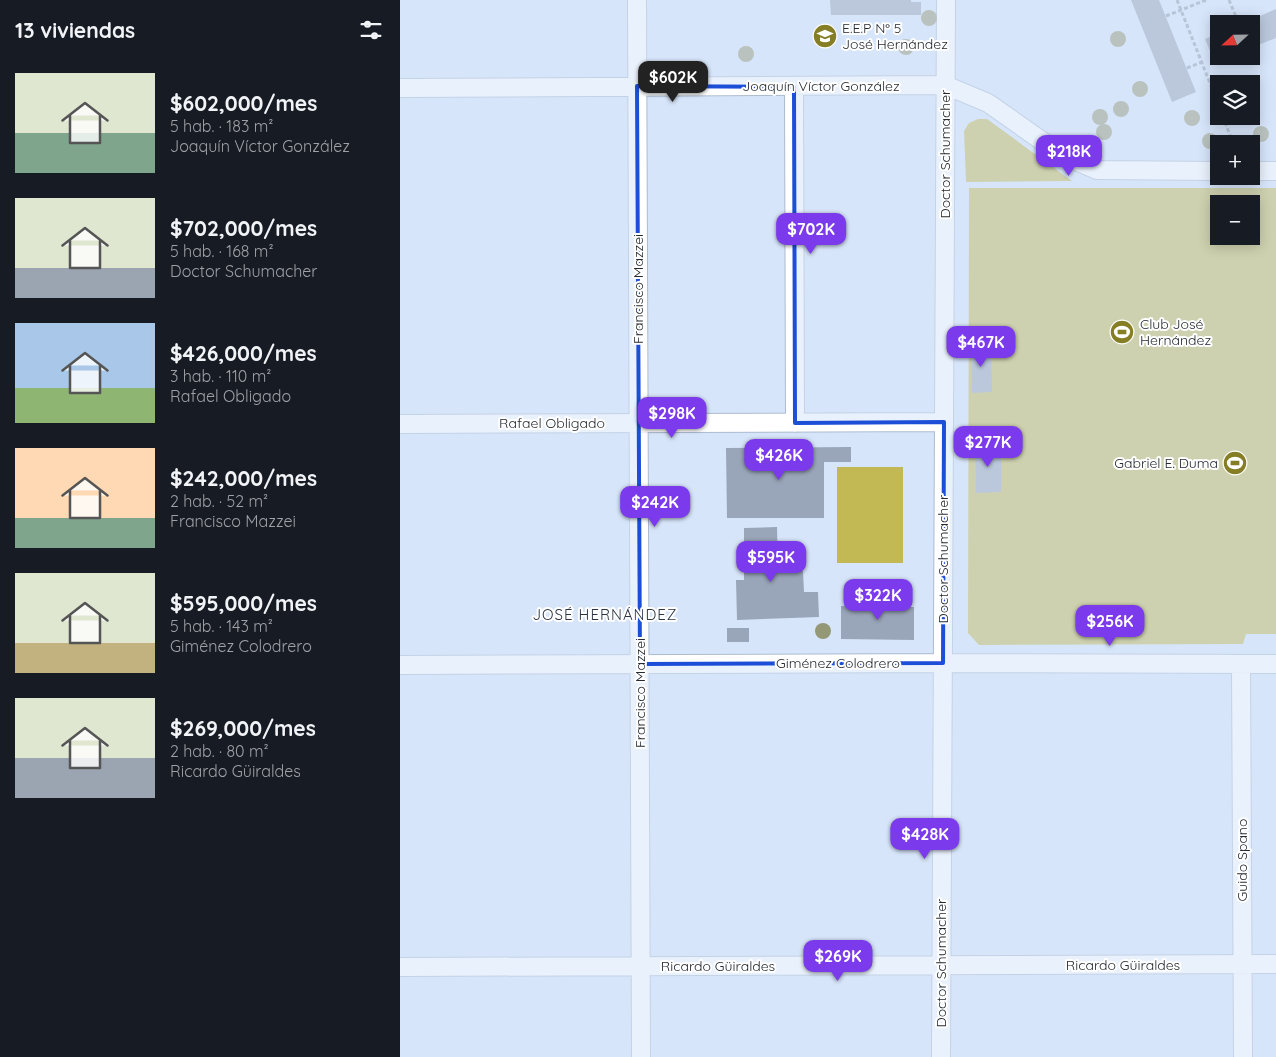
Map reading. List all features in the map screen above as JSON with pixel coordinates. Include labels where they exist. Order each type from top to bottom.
[{"type":"street","name":"Francisco Mazzei","points":[[637,0],[641,1057]]},
{"type":"street","name":"Doctor Schumacher","points":[[941,1057],[946,0]]},
{"type":"street","name":"Joaquín Víctor González","points":[[400,88],[945,85],[988,103],[1062,156],[1097,170],[1210,171]]},
{"type":"street","points":[[794,87],[795,423]]},
{"type":"street","points":[[1260,171],[1276,171]]},
{"type":"street","name":"Rafael Obligado","points":[[400,424],[944,422]]},
{"type":"street","name":"Giménez Colodrero","points":[[400,666],[943,663],[1276,664]]},
{"type":"street","name":"Guido Spano","points":[[1241,664],[1243,1057]]},
{"type":"street","name":"Ricardo Güiraldes","points":[[400,967],[1276,964]]},
{"type":"path","points":[[1177,0],[1210,83]]},
{"type":"path","points":[[1166,16],[1206,0]]},
{"type":"path","points":[[1229,0],[1235,15]]},
{"type":"path","points":[[1187,68],[1202,62]]},
{"type":"highlighted area","points":[[637,86],[794,87],[795,423],[944,422],[943,663],[640,664]]},
{"type":"shaded area","points":[[978,119],[987,119],[1072,181],[966,182],[964,131],[969,123]]},
{"type":"shaded area","name":"Club José Hernández","points":[[969,188],[1276,188],[1276,634],[1246,634],[1243,644],[979,645],[968,633]]},
{"type":"shaded area","points":[[837,467],[903,467],[903,563],[837,563]]},
{"type":"building","points":[[830,0],[911,0],[911,2],[921,2],[921,15],[831,15]]},
{"type":"building","points":[[1131,0],[1159,0],[1196,92],[1172,102]]},
{"type":"building","points":[[1276,9],[1276,38],[1260,44],[1260,16]]},
{"type":"building","points":[[1210,37],[1210,51],[1205,39]]},
{"type":"building","points":[[971,343],[991,343],[992,392],[972,393]]},
{"type":"building","points":[[1001,444],[1001,492],[976,493],[975,445]]},
{"type":"building","points":[[851,447],[851,462],[824,462],[824,518],[727,518],[726,448]]},
{"type":"building","points":[[777,527],[778,571],[803,571],[804,592],[818,592],[819,617],[737,620],[736,580],[744,580],[744,528]]},
{"type":"building","points":[[873,594],[888,594],[888,607],[914,607],[914,640],[841,639],[841,606],[873,607]]},
{"type":"building","points":[[727,628],[749,628],[749,642],[727,642]]},
{"type":"place","name":"E.E.P N° 5 José Hernández","points":[[825,36]]},
{"type":"place","name":"Club José Hernández","points":[[1122,332]]},
{"type":"place","name":"Gabriel E. Duma","points":[[1235,463]]},
{"type":"district","name":"JOSÉ HERNÁNDEZ","points":[[605,614]]}]
